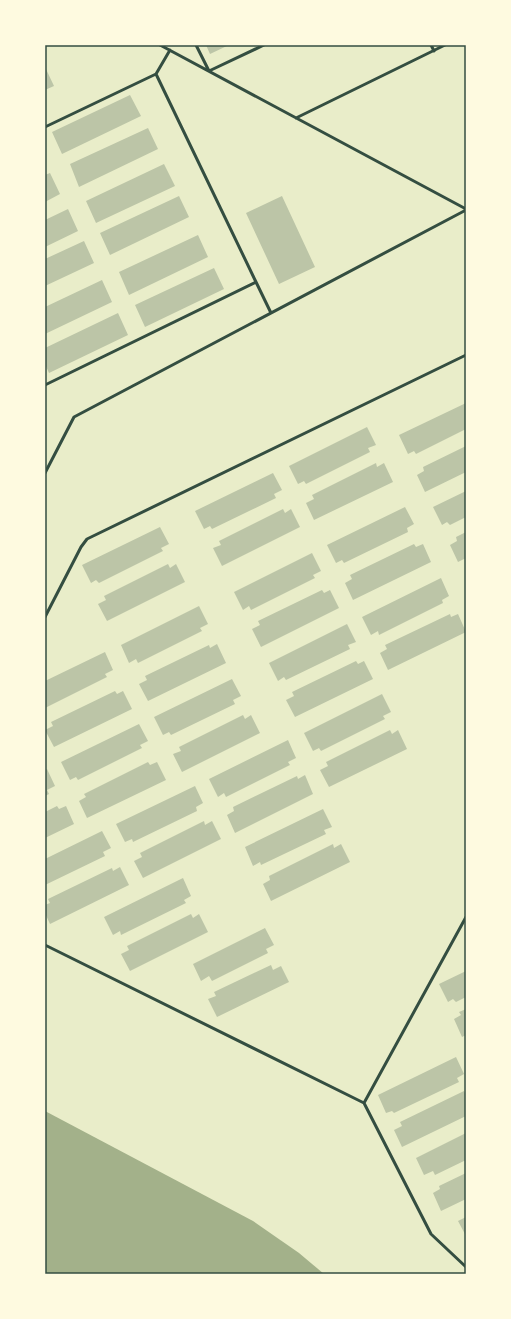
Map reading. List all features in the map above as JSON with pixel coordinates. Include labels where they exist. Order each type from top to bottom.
[{"type":"lane","points":[[160,45],[466,209]]},
{"type":"lane","points":[[196,45],[209,71]]},
{"type":"lane","points":[[209,71],[264,45]]},
{"type":"lane","points":[[431,45],[434,51]]},
{"type":"lane","points":[[296,118],[446,45]]},
{"type":"lane","points":[[45,127],[156,74],[170,50]]},
{"type":"lane","points":[[156,74],[271,313]]},
{"type":"lane","points":[[45,473],[74,417],[466,209]]},
{"type":"lane","points":[[45,384],[256,282]]},
{"type":"lane","points":[[45,618],[81,547],[87,539],[466,355]]},
{"type":"lane","points":[[364,1103],[466,917]]},
{"type":"lane","points":[[45,945],[364,1103],[431,1234],[466,1267]]},
{"type":"shaded area","points":[[45,1111],[253,1221],[299,1253],[324,1274],[45,1274]]},
{"type":"building","points":[[206,45],[229,45],[210,54]]},
{"type":"building","points":[[45,67],[54,86],[45,90]]},
{"type":"building","points":[[130,95],[141,116],[62,154],[52,132]]},
{"type":"building","points":[[148,128],[158,149],[79,187],[70,164]]},
{"type":"building","points":[[164,164],[175,186],[96,223],[86,201]]},
{"type":"building","points":[[50,173],[60,194],[45,202],[45,175]]},
{"type":"building","points":[[179,196],[189,217],[110,255],[100,233]]},
{"type":"building","points":[[282,196],[315,267],[279,284],[246,213]]},
{"type":"building","points":[[68,209],[78,231],[45,247],[45,220]]},
{"type":"building","points":[[198,235],[208,257],[129,295],[119,272]]},
{"type":"building","points":[[84,241],[94,263],[45,286],[45,259]]},
{"type":"building","points":[[214,268],[224,289],[145,327],[135,305]]},
{"type":"building","points":[[102,280],[112,302],[45,334],[45,307]]},
{"type":"building","points":[[118,313],[128,335],[49,373],[45,364],[45,348]]},
{"type":"building","points":[[466,403],[466,429],[416,454],[414,451],[408,454],[399,435]]},
{"type":"building","points":[[367,427],[376,445],[368,448],[370,452],[306,484],[304,481],[298,484],[289,466]]},
{"type":"building","points":[[466,446],[466,472],[425,492],[417,475],[424,471],[423,467]]},
{"type":"building","points":[[376,463],[377,467],[384,463],[393,482],[314,520],[306,503],[314,499],[312,495]]},
{"type":"building","points":[[273,473],[282,490],[274,494],[276,498],[212,529],[210,526],[204,529],[195,511]]},
{"type":"building","points":[[466,491],[466,517],[450,525],[447,522],[442,525],[433,507]]},
{"type":"building","points":[[405,507],[414,524],[407,528],[408,532],[344,563],[342,560],[336,563],[327,545]]},
{"type":"building","points":[[283,509],[285,513],[291,509],[300,527],[222,566],[213,548],[221,545],[219,541]]},
{"type":"building","points":[[160,527],[169,544],[161,548],[163,551],[99,583],[96,580],[91,583],[82,565]]},
{"type":"building","points":[[466,532],[466,558],[458,562],[450,545],[457,541],[456,537]]},
{"type":"building","points":[[414,544],[416,547],[423,544],[431,562],[353,600],[345,583],[352,579],[350,575]]},
{"type":"building","points":[[312,553],[321,571],[313,575],[315,578],[251,610],[249,606],[243,610],[234,592]]},
{"type":"building","points":[[168,564],[170,568],[176,564],[185,582],[107,621],[98,604],[106,600],[104,596]]},
{"type":"building","points":[[441,578],[449,596],[442,600],[443,603],[379,635],[378,631],[371,635],[362,617]]},
{"type":"building","points":[[322,590],[324,593],[330,590],[339,608],[261,647],[252,629],[260,625],[258,621]]},
{"type":"building","points":[[199,606],[208,624],[200,628],[202,631],[138,663],[136,659],[129,663],[121,645]]},
{"type":"building","points":[[450,614],[451,617],[458,614],[466,632],[388,670],[380,653],[387,649],[385,645]]},
{"type":"building","points":[[347,624],[356,642],[348,645],[350,649],[286,680],[284,677],[278,681],[269,663]]},
{"type":"building","points":[[217,644],[226,663],[148,701],[139,684],[147,680],[145,676],[209,645],[210,648]]},
{"type":"building","points":[[105,652],[113,670],[105,674],[107,677],[45,708],[45,681]]},
{"type":"building","points":[[356,661],[358,664],[364,661],[373,679],[295,717],[286,700],[294,696],[292,692]]},
{"type":"building","points":[[232,679],[241,696],[233,700],[235,704],[171,735],[169,732],[163,735],[154,717]]},
{"type":"building","points":[[115,691],[117,694],[123,691],[132,709],[54,747],[45,730],[53,726],[51,722]]},
{"type":"building","points":[[382,694],[391,712],[383,716],[385,719],[321,751],[319,748],[313,751],[304,733]]},
{"type":"building","points":[[243,715],[245,719],[251,715],[260,733],[182,772],[173,754],[181,751],[179,747]]},
{"type":"building","points":[[139,724],[148,741],[140,745],[142,748],[78,780],[76,777],[70,780],[61,762]]},
{"type":"building","points":[[390,730],[392,734],[398,730],[407,749],[329,787],[320,770],[328,766],[326,762]]},
{"type":"building","points":[[288,740],[296,758],[288,762],[290,765],[226,797],[224,793],[218,797],[209,779]]},
{"type":"building","points":[[148,762],[150,765],[157,762],[166,780],[87,818],[79,801],[86,797],[84,794]]},
{"type":"building","points":[[47,769],[55,786],[47,790],[49,794],[45,796],[45,770]]},
{"type":"building","points":[[305,775],[313,794],[235,833],[227,815],[234,811],[233,807],[297,776],[298,779]]},
{"type":"building","points":[[195,786],[203,803],[196,807],[197,811],[133,842],[132,839],[125,842],[116,824]]},
{"type":"building","points":[[57,806],[59,809],[66,806],[74,824],[45,838],[45,812]]},
{"type":"building","points":[[323,809],[332,827],[324,830],[326,834],[261,865],[260,862],[253,866],[245,847]]},
{"type":"building","points":[[204,821],[205,825],[212,821],[221,839],[143,878],[134,861],[142,857],[140,853]]},
{"type":"building","points":[[102,831],[111,848],[103,852],[105,856],[45,885],[45,859]]},
{"type":"building","points":[[333,844],[334,848],[341,844],[350,862],[271,901],[263,884],[270,880],[269,876]]},
{"type":"building","points":[[120,867],[129,885],[50,924],[45,913],[45,905],[50,903],[48,899],[112,868],[113,871]]},
{"type":"building","points":[[183,878],[191,896],[184,900],[186,903],[121,935],[120,931],[113,935],[104,917]]},
{"type":"building","points":[[191,914],[193,918],[199,914],[208,932],[130,971],[121,954],[129,950],[127,946]]},
{"type":"building","points":[[265,928],[274,945],[266,949],[268,953],[212,981],[209,976],[201,981],[193,964]]},
{"type":"building","points":[[271,965],[273,970],[281,966],[289,982],[217,1017],[208,999],[216,996],[214,992]]},
{"type":"building","points":[[466,971],[466,997],[456,1002],[453,999],[448,1002],[439,984]]},
{"type":"building","points":[[466,1009],[466,1035],[462,1037],[454,1019],[461,1015],[459,1012]]},
{"type":"building","points":[[456,1057],[464,1074],[457,1078],[459,1082],[394,1113],[392,1111],[386,1113],[378,1095]]},
{"type":"building","points":[[464,1091],[466,1095],[466,1116],[402,1147],[394,1130],[402,1126],[400,1122]]},
{"type":"building","points":[[466,1133],[466,1160],[435,1175],[433,1171],[424,1175],[416,1158]]},
{"type":"building","points":[[466,1173],[466,1199],[441,1211],[433,1193],[440,1189],[439,1186]]},
{"type":"building","points":[[466,1217],[466,1236],[458,1221]]}]
